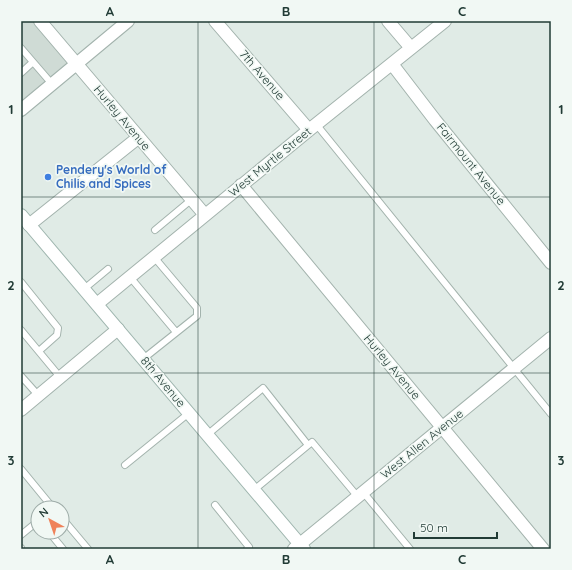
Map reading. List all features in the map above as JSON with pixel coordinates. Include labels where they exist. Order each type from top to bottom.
[{"type":"street","name":"Hurley Avenue","points":[[40,21],[205,215]]},
{"type":"street","points":[[21,110],[128,21]]},
{"type":"street","name":"7th Avenue","points":[[215,21],[312,127]]},
{"type":"street","points":[[388,21],[411,48]]},
{"type":"street","name":"West Myrtle Street","points":[[97,304],[312,127],[445,21]]},
{"type":"street","name":"Fairmount Avenue","points":[[392,64],[551,263]]},
{"type":"street","points":[[29,225],[139,137]]},
{"type":"street","name":"Hurley Avenue","points":[[241,185],[543,549]]},
{"type":"street","name":"8th Avenue","points":[[21,215],[254,490],[299,547]]},
{"type":"street","points":[[21,410],[118,329]]},
{"type":"street","name":"West Allen Avenue","points":[[299,547],[360,494],[551,338]]},
{"type":"lane","points":[[21,48],[52,84]]},
{"type":"lane","points":[[21,73],[33,62]]},
{"type":"lane","points":[[312,127],[515,368],[551,414]]},
{"type":"lane","points":[[155,230],[191,200]]},
{"type":"lane","points":[[143,359],[197,316],[197,308],[154,257]]},
{"type":"lane","points":[[84,289],[108,269]]},
{"type":"lane","points":[[130,277],[176,332]]},
{"type":"lane","points":[[21,282],[58,328],[57,336],[39,351]]},
{"type":"lane","points":[[21,330],[60,377]]},
{"type":"lane","points":[[21,376],[38,395]]},
{"type":"lane","points":[[207,435],[263,388],[308,445]]},
{"type":"lane","points":[[124,465],[189,413]]},
{"type":"lane","points":[[254,490],[312,442],[410,549]]},
{"type":"lane","points":[[21,469],[47,500]]},
{"type":"lane","points":[[215,505],[249,547],[247,549]]},
{"type":"lane","points":[[21,535],[30,528]]},
{"type":"lane","points":[[70,528],[88,549]]},
{"type":"lane","points":[[56,540],[63,549]]},
{"type":"shaded area","points":[[21,21],[40,21],[77,64],[21,110]]},
{"type":"place","name":"Pendery's World of Chilis and Spices","points":[[48,177]]}]
